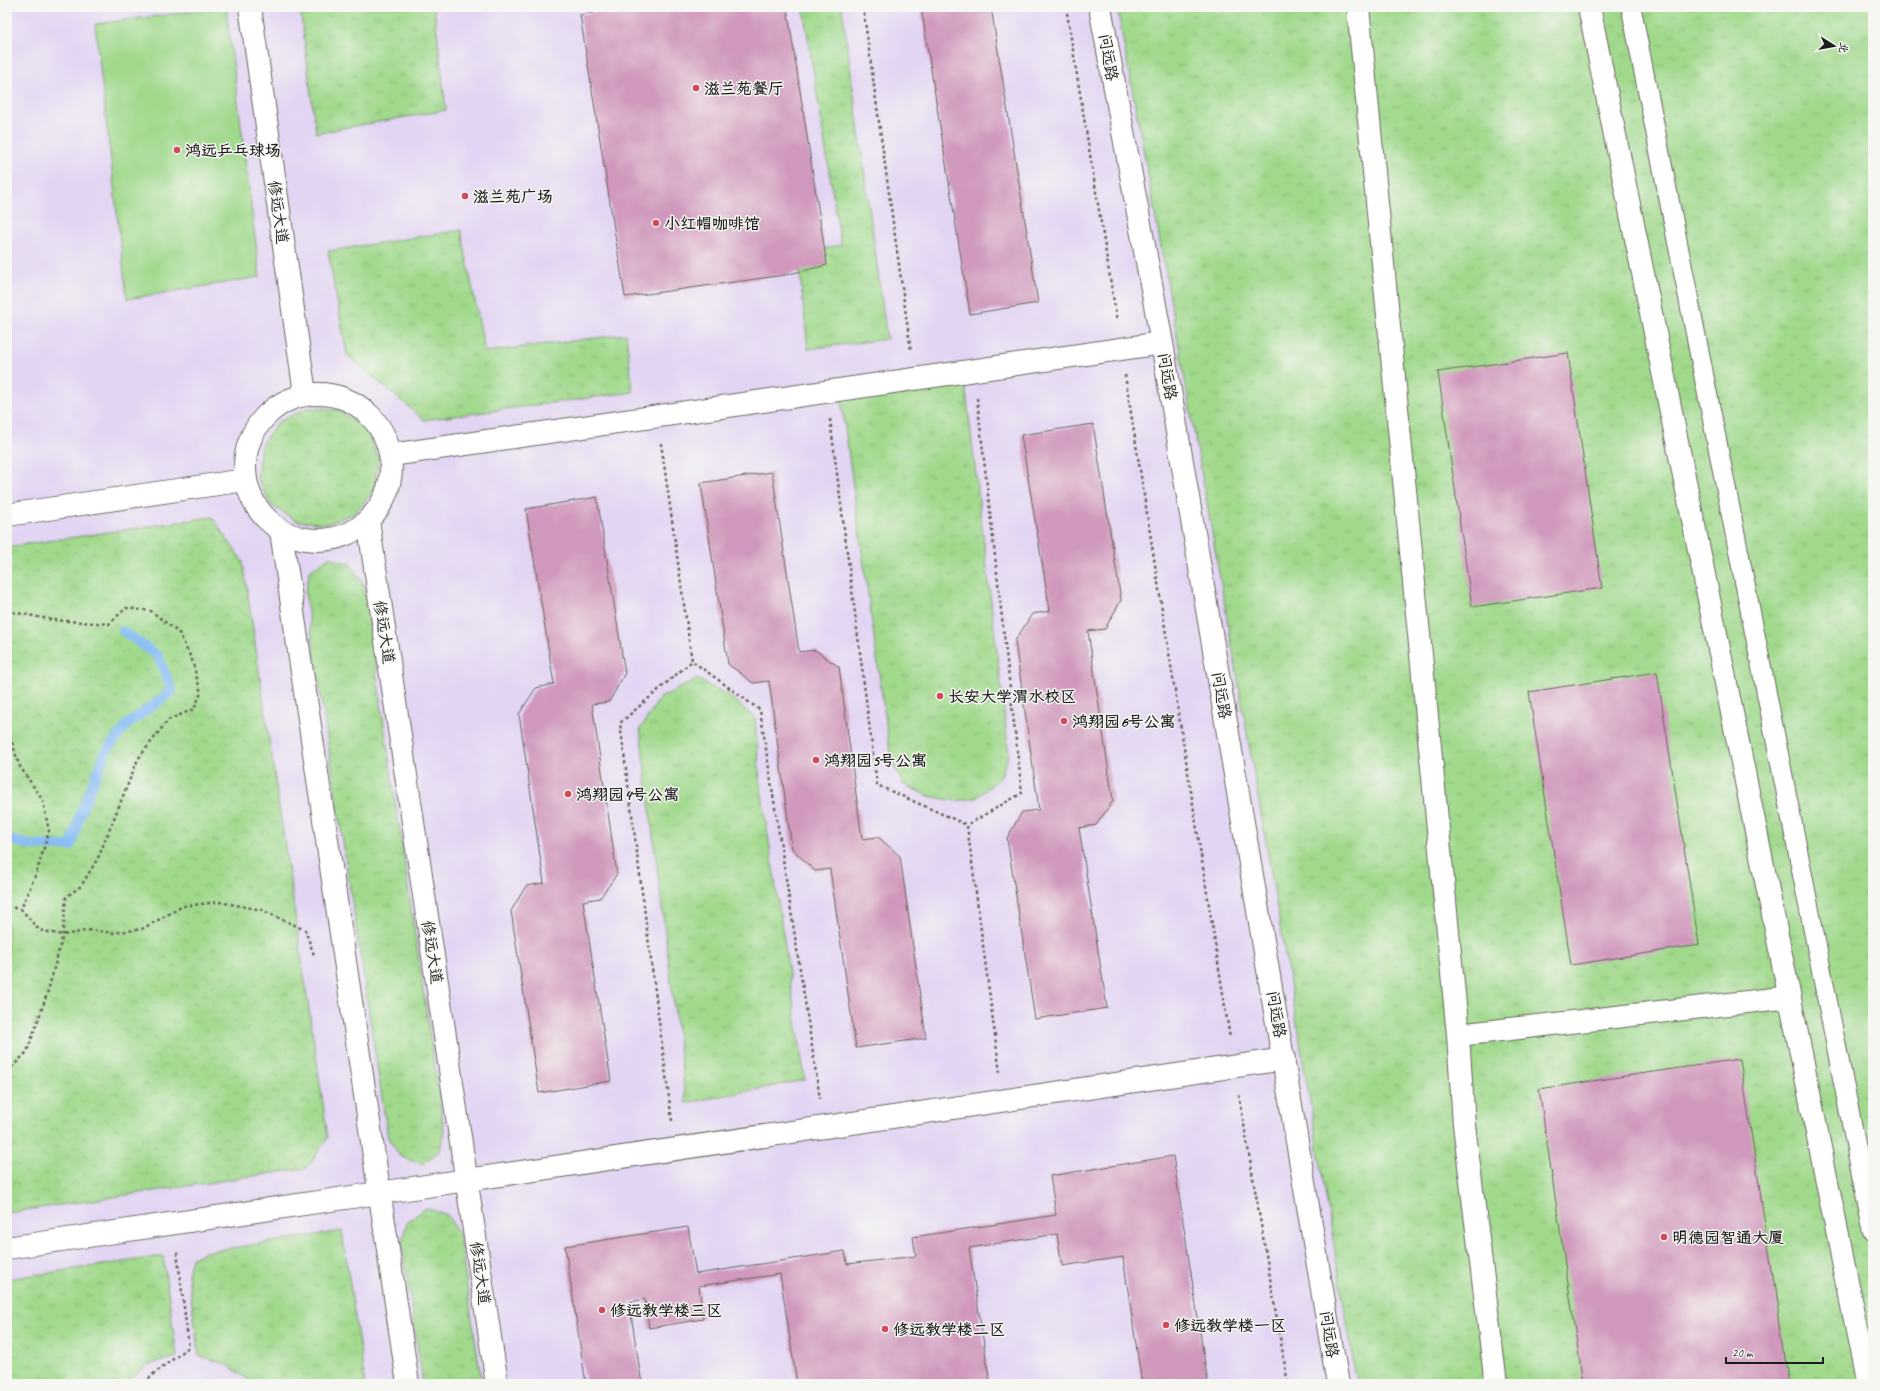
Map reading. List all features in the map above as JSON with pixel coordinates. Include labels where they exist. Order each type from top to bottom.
[{"type":"street","name":"修远大道","points":[[250,7],[305,394]]},
{"type":"street","name":"问远路","points":[[1100,7],[1162,343],[1338,1384]]},
{"type":"street","points":[[1358,7],[1458,1035],[1464,1125],[1496,1384]]},
{"type":"street","points":[[1589,7],[1868,1384]]},
{"type":"street","points":[[391,455],[1162,343]]},
{"type":"street","points":[[329,393],[351,400],[370,414],[384,433],[391,455],[390,479],[383,502],[368,521],[349,534],[326,540],[303,539],[281,531],[265,518],[252,500],[245,480],[245,457],[251,434],[265,415],[284,401],[305,394],[329,393]]},
{"type":"street","points":[[7,515],[245,480]]},
{"type":"street","name":"修远大道","points":[[368,521],[497,1384]]},
{"type":"street","points":[[281,531],[408,1384]]},
{"type":"street","points":[[1458,1035],[1790,997]]},
{"type":"street","points":[[7,1248],[1284,1059]]},
{"type":"lane","points":[[1630,7],[1873,1232]]},
{"type":"path","points":[[863,7],[915,379]]},
{"type":"path","points":[[1066,7],[1234,1067],[1288,1384]]},
{"type":"path","points":[[967,825],[1022,793],[974,370]]},
{"type":"path","points":[[827,392],[877,785],[967,825]]},
{"type":"path","points":[[657,417],[692,661],[760,710],[824,1127]]},
{"type":"path","points":[[7,611],[54,620],[110,624],[126,608],[151,611],[180,633],[192,660],[201,693],[194,709],[168,720],[138,759],[98,858],[81,886],[66,897],[63,935],[48,991],[27,1052],[7,1072]]},
{"type":"path","points":[[676,1150],[620,723],[692,661]]},
{"type":"path","points":[[7,724],[19,765],[43,801],[49,831],[37,871],[21,909]]},
{"type":"path","points":[[967,825],[1004,1101]]},
{"type":"path","points":[[7,907],[21,909],[39,930],[63,935],[91,930],[112,933],[142,929],[183,906],[218,902],[262,910],[305,930],[316,961]]},
{"type":"path","points":[[145,1384],[152,1375],[189,1347],[174,1223]]},
{"type":"shaded area","name":"长安大学渭水校区","points":[[7,7],[1873,7],[1873,1384],[7,1384]]},
{"type":"green space","name":"鸿远乒乓球场","points":[[226,7],[260,277],[127,299],[95,24]]},
{"type":"green space","points":[[300,7],[434,7],[446,110],[316,133]]},
{"type":"green space","points":[[803,7],[842,7],[887,339],[808,349],[798,254],[841,245]]},
{"type":"green space","points":[[1117,7],[1873,7],[1873,1384],[1357,1384],[1240,695],[1180,351]]},
{"type":"green space","points":[[461,230],[485,352],[626,334],[633,392],[424,420],[347,355],[328,251]]},
{"type":"green space","points":[[965,383],[1009,754],[1000,778],[976,798],[956,801],[928,796],[903,784],[891,760],[841,399]]},
{"type":"green space","points":[[307,408],[338,410],[365,429],[379,459],[373,492],[355,513],[327,524],[297,521],[272,506],[257,478],[261,445],[278,422]]},
{"type":"green space","points":[[212,517],[243,562],[328,1138],[307,1168],[7,1213],[7,547]]},
{"type":"green space","points":[[329,557],[350,564],[363,583],[444,1130],[440,1151],[422,1164],[401,1157],[388,1138],[305,592],[310,571]]},
{"type":"green space","points":[[697,679],[728,695],[755,718],[760,782],[805,1080],[686,1103],[640,729],[660,698]]},
{"type":"green space","points":[[426,1208],[447,1215],[459,1234],[482,1384],[423,1384],[402,1244],[407,1222]]},
{"type":"green space","points":[[342,1231],[365,1384],[254,1384],[226,1364],[199,1356],[188,1274],[192,1258],[205,1252]]},
{"type":"green space","points":[[163,1256],[177,1357],[147,1365],[125,1384],[7,1384],[7,1279]]},
{"type":"building","name":"滋兰苑餐厅","points":[[625,7],[787,7],[827,265],[785,275],[625,297],[580,15]]},
{"type":"building","points":[[921,7],[991,7],[1038,303],[970,314]]},
{"type":"building","points":[[1568,353],[1602,588],[1472,607],[1438,372]]},
{"type":"building","name":"鸿翔园6号公寓","points":[[1093,424],[1121,600],[1105,629],[1088,631],[1113,801],[1096,825],[1079,828],[1107,1008],[1035,1019],[1007,838],[1022,812],[1039,810],[1015,641],[1032,614],[1050,611],[1021,435]]},
{"type":"building","name":"鸿翔园5号公寓","points":[[772,472],[799,652],[815,650],[839,667],[862,839],[878,837],[900,856],[926,1038],[856,1048],[830,869],[815,871],[792,849],[769,681],[753,683],[728,664],[701,483]]},
{"type":"building","name":"鸿翔园4号公寓","points":[[597,497],[625,673],[609,702],[592,704],[617,874],[600,898],[583,901],[611,1081],[539,1093],[511,911],[526,886],[544,883],[519,714],[536,688],[554,684],[526,509]]},
{"type":"building","points":[[1657,672],[1699,945],[1571,965],[1529,692]]},
{"type":"building","name":"明德园智通大厦","points":[[1740,1059],[1789,1384],[1583,1384],[1539,1089]]},
{"type":"building","points":[[1173,1156],[1208,1384],[1142,1384],[1123,1257],[1062,1266],[1057,1234],[969,1248],[990,1384],[797,1384],[780,1274],[699,1286],[703,1319],[649,1328],[645,1299],[629,1302],[642,1384],[586,1384],[565,1246],[688,1227],[696,1274],[845,1251],[847,1264],[916,1256],[913,1237],[1056,1215],[1050,1176]]},
{"type":"waterway","points":[[7,839],[30,845],[71,846],[81,812],[106,751],[128,724],[172,691],[158,656],[123,631]]},
{"type":"place","name":"滋兰苑餐厅","points":[[696,88]]},
{"type":"place","name":"鸿远乒乓球场","points":[[177,150]]},
{"type":"place","name":"滋兰苑广场","points":[[465,196]]},
{"type":"place","name":"小红帽咖啡馆","points":[[656,223]]},
{"type":"place","name":"长安大学渭水校区","points":[[940,696]]},
{"type":"place","name":"鸿翔园6号公寓","points":[[1064,721]]},
{"type":"place","name":"鸿翔园5号公寓","points":[[816,760]]},
{"type":"place","name":"鸿翔园4号公寓","points":[[568,794]]},
{"type":"place","name":"明德园智通大厦","points":[[1664,1237]]},
{"type":"place","name":"修远教学楼三区","points":[[602,1310]]},
{"type":"place","name":"修远教学楼一区","points":[[1166,1325]]},
{"type":"place","name":"修远教学楼二区","points":[[885,1329]]}]
